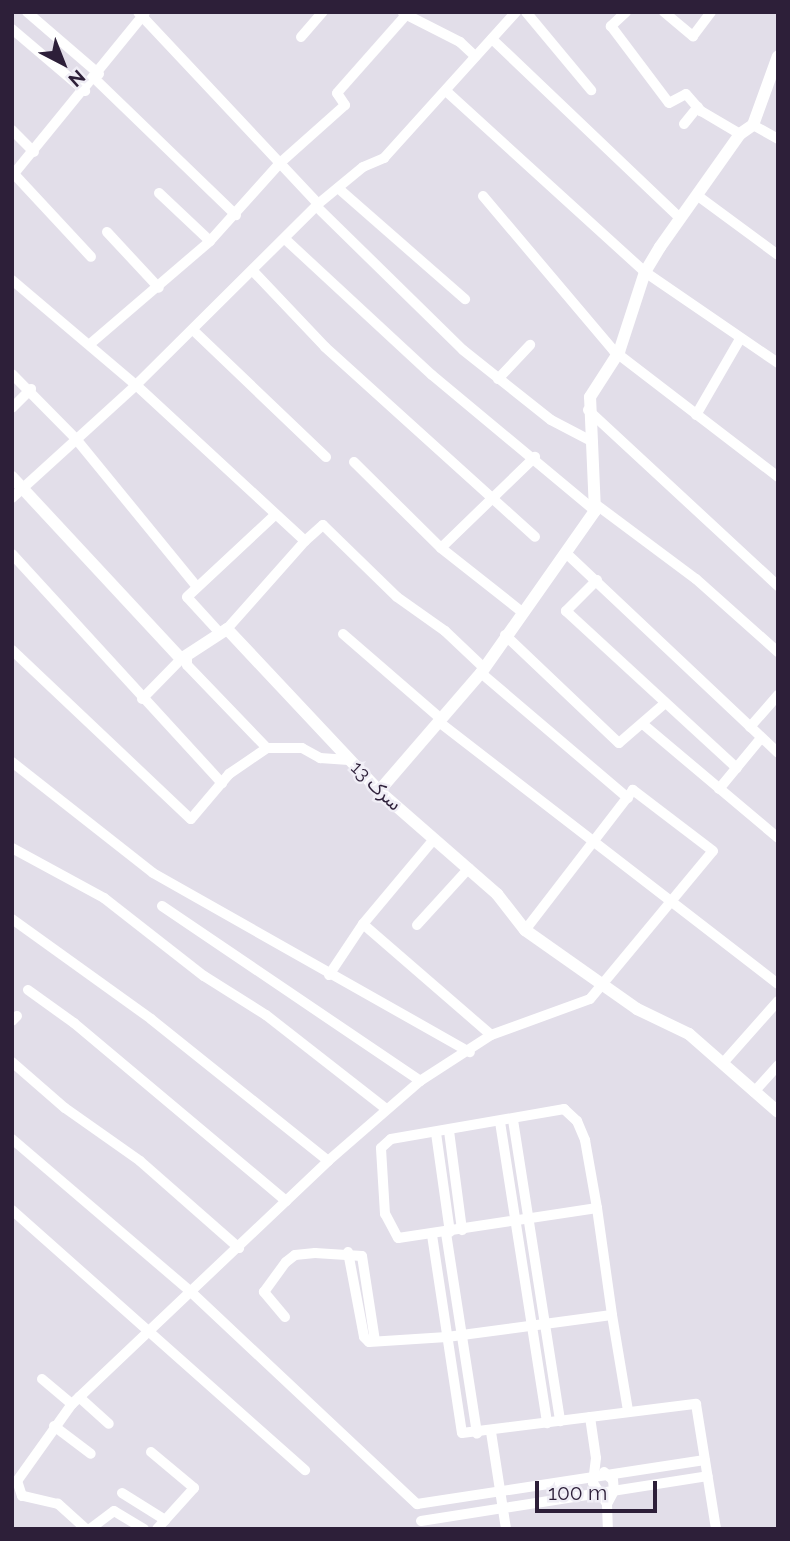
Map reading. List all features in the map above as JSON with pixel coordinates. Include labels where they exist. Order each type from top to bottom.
[{"type":"street","points":[[27,12],[97,76],[236,215]]},
{"type":"street","points":[[301,37],[323,12]]},
{"type":"street","points":[[12,498],[136,385],[317,205],[363,167],[384,158],[516,12]]},
{"type":"street","points":[[526,12],[591,90]]},
{"type":"street","points":[[626,12],[611,26],[669,103],[687,94],[698,107],[740,134]]},
{"type":"street","points":[[664,12],[693,36],[711,12]]},
{"type":"street","points":[[90,257],[13,175],[85,91],[142,14],[317,205],[498,379],[551,420],[593,442]]},
{"type":"street","points":[[90,344],[210,242],[280,163],[345,105],[337,93],[405,14],[460,42],[475,56]]},
{"type":"street","points":[[12,29],[85,91]]},
{"type":"street","points":[[492,39],[680,218]]},
{"type":"street","points":[[379,791],[483,671],[505,635],[596,508],[593,442],[587,410],[590,397],[619,352],[645,272],[740,134],[753,125],[778,56]]},
{"type":"street","points":[[446,90],[645,272],[778,363]]},
{"type":"street","points":[[684,124],[698,107]]},
{"type":"street","points":[[753,125],[778,139]]},
{"type":"street","points":[[12,130],[34,152]]},
{"type":"street","points":[[338,188],[465,299]]},
{"type":"street","points":[[159,193],[210,242]]},
{"type":"street","points":[[482,196],[591,327],[696,415],[778,477]]},
{"type":"street","points":[[698,196],[778,255]]},
{"type":"street","points":[[107,232],[159,288]]},
{"type":"street","points":[[285,239],[432,375],[596,508],[696,579],[778,652]]},
{"type":"street","points":[[253,271],[326,347],[535,537]]},
{"type":"street","points":[[12,280],[90,344],[305,541]]},
{"type":"street","points":[[193,330],[326,457]]},
{"type":"street","points":[[696,415],[740,339]]},
{"type":"street","points":[[498,379],[530,345]]},
{"type":"street","points":[[12,374],[31,389],[76,439],[197,587]]},
{"type":"street","points":[[12,408],[31,389]]},
{"type":"street","points":[[587,410],[778,586]]},
{"type":"street","points":[[441,548],[535,457]]},
{"type":"street","points":[[354,462],[441,548],[522,612]]},
{"type":"street","points":[[12,477],[267,748]]},
{"type":"street","points":[[223,630],[187,597],[275,515]]},
{"type":"street","points":[[142,699],[184,659],[223,630],[323,525],[397,597],[445,631],[483,671],[628,797]]},
{"type":"street","points":[[566,553],[778,753]]},
{"type":"street","points":[[12,554],[142,699],[222,783]]},
{"type":"street","points":[[597,580],[566,611],[664,704],[737,768]]},
{"type":"street","name":"سرک 13","points":[[223,630],[285,686],[379,791],[498,894],[525,930],[661,1024],[689,1034],[778,1112]]},
{"type":"street","points":[[343,634],[440,721],[778,984]]},
{"type":"street","points":[[505,635],[619,743],[643,725],[664,704]]},
{"type":"street","points":[[12,650],[191,819],[245,759],[267,748],[302,748],[320,758],[349,760]]},
{"type":"street","points":[[750,727],[778,695]]},
{"type":"street","points":[[643,725],[778,838]]},
{"type":"street","points":[[719,789],[761,738]]},
{"type":"street","points":[[12,762],[153,873],[329,975],[470,1052]]},
{"type":"street","points":[[144,1529],[114,1511],[88,1529],[58,1504],[23,1496],[15,1481],[76,1400],[385,1108],[420,1080],[470,1052],[491,1035],[567,1010],[590,999],[673,903],[713,851],[633,790],[525,930]]},
{"type":"street","points":[[329,975],[363,924],[433,839]]},
{"type":"street","points":[[12,848],[104,898],[204,976],[266,1015],[385,1108]]},
{"type":"street","points":[[417,925],[468,868]]},
{"type":"street","points":[[162,906],[420,1080]]},
{"type":"street","points":[[12,919],[151,1019],[328,1161]]},
{"type":"street","points":[[363,924],[491,1035]]},
{"type":"street","points":[[27,990],[74,1023],[286,1201]]},
{"type":"street","points":[[723,1063],[778,1001]]},
{"type":"street","points":[[12,1062],[65,1108],[140,1161],[239,1248]]},
{"type":"street","points":[[754,1091],[778,1065]]},
{"type":"street","points":[[597,1208],[432,1235],[395,1237],[385,1214],[381,1148],[391,1139],[513,1120],[564,1109],[577,1121],[586,1140],[597,1208],[612,1315],[628,1411]]},
{"type":"street","points":[[513,1120],[560,1421]]},
{"type":"street","points":[[500,1122],[547,1423]]},
{"type":"street","points":[[449,1131],[462,1230]]},
{"type":"street","points":[[436,1133],[477,1434]]},
{"type":"street","points":[[12,1139],[191,1292],[417,1504],[605,1473],[705,1460]]},
{"type":"street","points":[[12,1210],[305,1470]]},
{"type":"street","points":[[432,1235],[462,1433],[477,1434],[628,1411],[695,1404],[716,1529]]},
{"type":"street","points":[[285,1317],[264,1292],[286,1262],[295,1255],[348,1252],[364,1337],[375,1341],[447,1337],[532,1322],[612,1315]]},
{"type":"street","points":[[42,1379],[109,1424]]},
{"type":"street","points":[[590,1417],[596,1458],[594,1476],[599,1494],[607,1504]]},
{"type":"street","points":[[54,1426],[91,1454]]},
{"type":"street","points":[[491,1432],[506,1529]]},
{"type":"street","points":[[151,1452],[194,1488],[157,1529]]},
{"type":"street","points":[[596,1458],[605,1473],[612,1478],[614,1491],[607,1504],[608,1529]]},
{"type":"street","points":[[421,1521],[707,1476]]},
{"type":"street","points":[[122,1493],[165,1520]]}]
